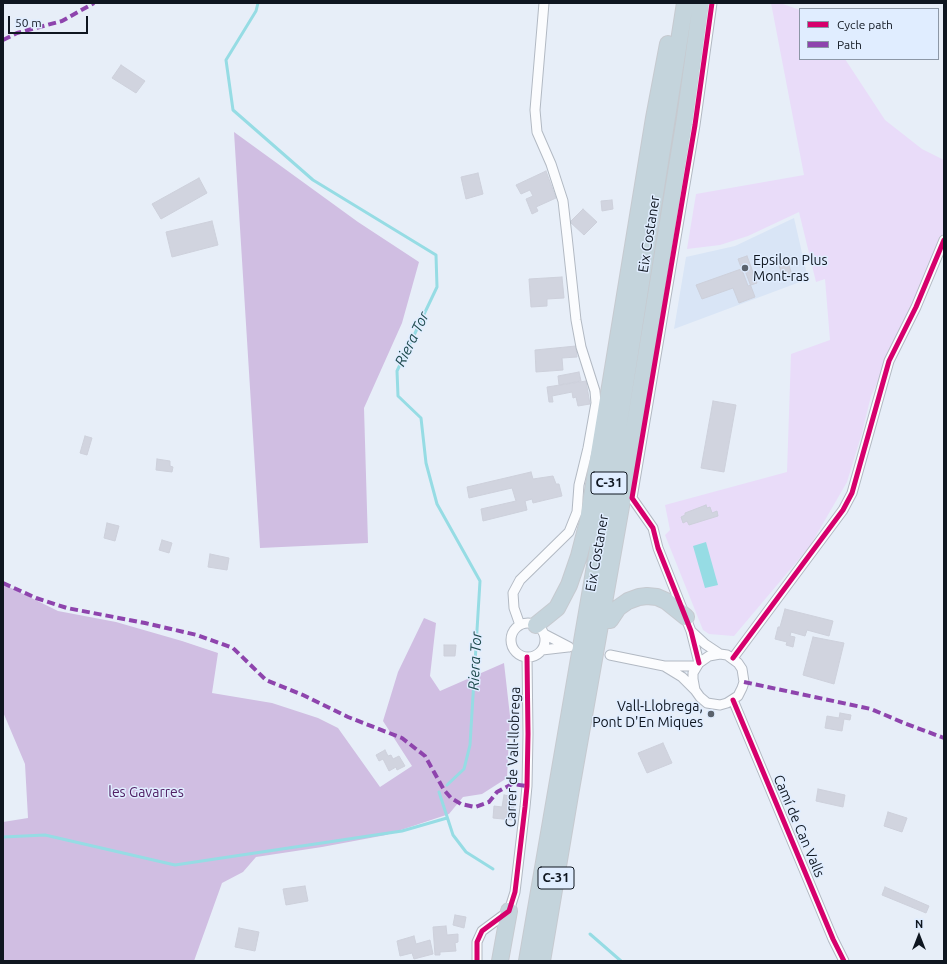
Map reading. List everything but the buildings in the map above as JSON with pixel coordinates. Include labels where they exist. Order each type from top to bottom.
[{"type":"highway","points":[[540,629],[557,608],[569,585],[579,556],[588,521],[674,3]]},
{"type":"highway","name":"Eix Costaner","points":[[527,961],[613,461],[685,3]]},
{"type":"highway","name":"C-31","points":[[542,961],[629,461],[701,3]]},
{"type":"highway","points":[[570,795],[592,711],[632,498]]},
{"type":"highway","points":[[610,620],[618,608],[628,601],[647,596],[657,597],[666,601],[689,624]]},
{"type":"highway","points":[[500,961],[509,911]]},
{"type":"street","points":[[520,624],[514,608],[513,593],[520,580],[569,532],[577,512],[578,485],[588,448],[596,403],[595,391],[581,347],[576,320],[568,236],[562,201],[551,164],[537,132],[535,110],[544,3]]},
{"type":"street","points":[[695,690],[692,679],[697,664],[689,624],[658,548],[653,528],[632,498],[692,141],[712,3]]},
{"type":"street","points":[[733,658],[843,510],[852,493],[889,361],[916,307],[944,240]]},
{"type":"street","points":[[540,629],[544,645],[542,650],[537,655],[527,657],[516,653],[511,644],[512,633],[515,628],[520,624],[531,623],[569,647],[542,650]]},
{"type":"street","points":[[664,666],[682,677],[700,697],[708,703],[720,705],[733,700],[738,696],[744,682],[742,669],[733,658],[720,654],[705,644],[689,624]]},
{"type":"street","points":[[610,655],[664,666],[697,664],[708,656],[720,654]]},
{"type":"street","name":"Carrer de Vall-llobrega","points":[[509,911],[515,892],[525,807],[528,734],[527,657]]},
{"type":"street","name":"Camí de Can Valls","points":[[733,700],[833,939],[844,961]]},
{"type":"street","points":[[477,961],[477,942],[482,931],[509,911]]},
{"type":"street","points":[[482,931],[490,930],[498,932],[503,939]]},
{"type":"shaded area","points":[[771,3],[780,3],[799,10],[799,60],[846,60],[885,120],[922,149],[944,160],[944,240],[871,396],[862,433],[847,482],[810,546],[734,636],[709,634],[703,630],[665,535],[670,530],[665,505],[787,472],[791,354],[830,340],[825,279],[816,282],[799,212],[748,236],[720,245],[687,249],[696,194],[804,175]]},
{"type":"shaded area","name":"Epsilon Plus Mont-ras","points":[[794,218],[808,279],[674,329],[686,257],[735,246]]},
{"type":"green space","points":[[234,132],[358,222],[419,262],[402,323],[364,408],[368,543],[260,548]]},
{"type":"green space","name":"les Gavarres","points":[[3,584],[58,611],[116,622],[218,653],[212,693],[272,703],[318,718],[338,728],[380,787],[412,766],[383,721],[398,672],[424,618],[436,623],[430,676],[440,691],[504,663],[510,716],[507,778],[482,794],[463,797],[449,814],[386,835],[256,857],[243,872],[222,883],[194,961],[3,961],[3,822],[28,818],[25,764],[3,712]]},
{"type":"water","points":[[706,542],[718,585],[705,588],[693,546]]},
{"type":"waterway","name":"Riera Tor","points":[[258,3],[256,11],[226,60],[233,110],[313,180],[436,255],[437,287],[397,371],[398,396],[421,418],[426,463],[437,504],[480,581],[470,745],[464,769],[447,785]]},
{"type":"waterway","name":"Riera Tor","points":[[439,792],[453,835],[466,852],[493,869]]},
{"type":"waterway","points":[[3,837],[45,835],[175,865],[402,831],[447,818]]},
{"type":"waterway","name":"Riera Tor","points":[[590,934],[621,961]]},
{"type":"marked path","points":[[3,40],[17,33],[62,21],[94,3]]},
{"type":"marked path","points":[[3,583],[36,598],[67,608],[197,635],[233,648],[266,680],[303,695],[348,717],[402,738],[425,756],[444,790],[451,798],[461,804],[475,807],[489,802],[497,792],[512,784],[527,786]]},
{"type":"marked path","points":[[744,682],[871,709],[944,738]]},
{"type":"cycle path","points":[[699,663],[691,631],[658,548],[653,528],[632,498],[695,125],[712,3]]},
{"type":"cycle path","points":[[733,658],[843,510],[852,493],[889,361],[916,307],[944,240]]},
{"type":"cycle path","points":[[477,961],[477,942],[482,931],[509,911],[515,892],[527,786],[527,657]]},
{"type":"cycle path","points":[[733,700],[833,939],[844,961]]},
{"type":"place","name":"Epsilon Plus Mont-ras","points":[[745,268]]},
{"type":"place","name":"Vall-Llobrega, Pont D'En Miques","points":[[711,714]]}]
